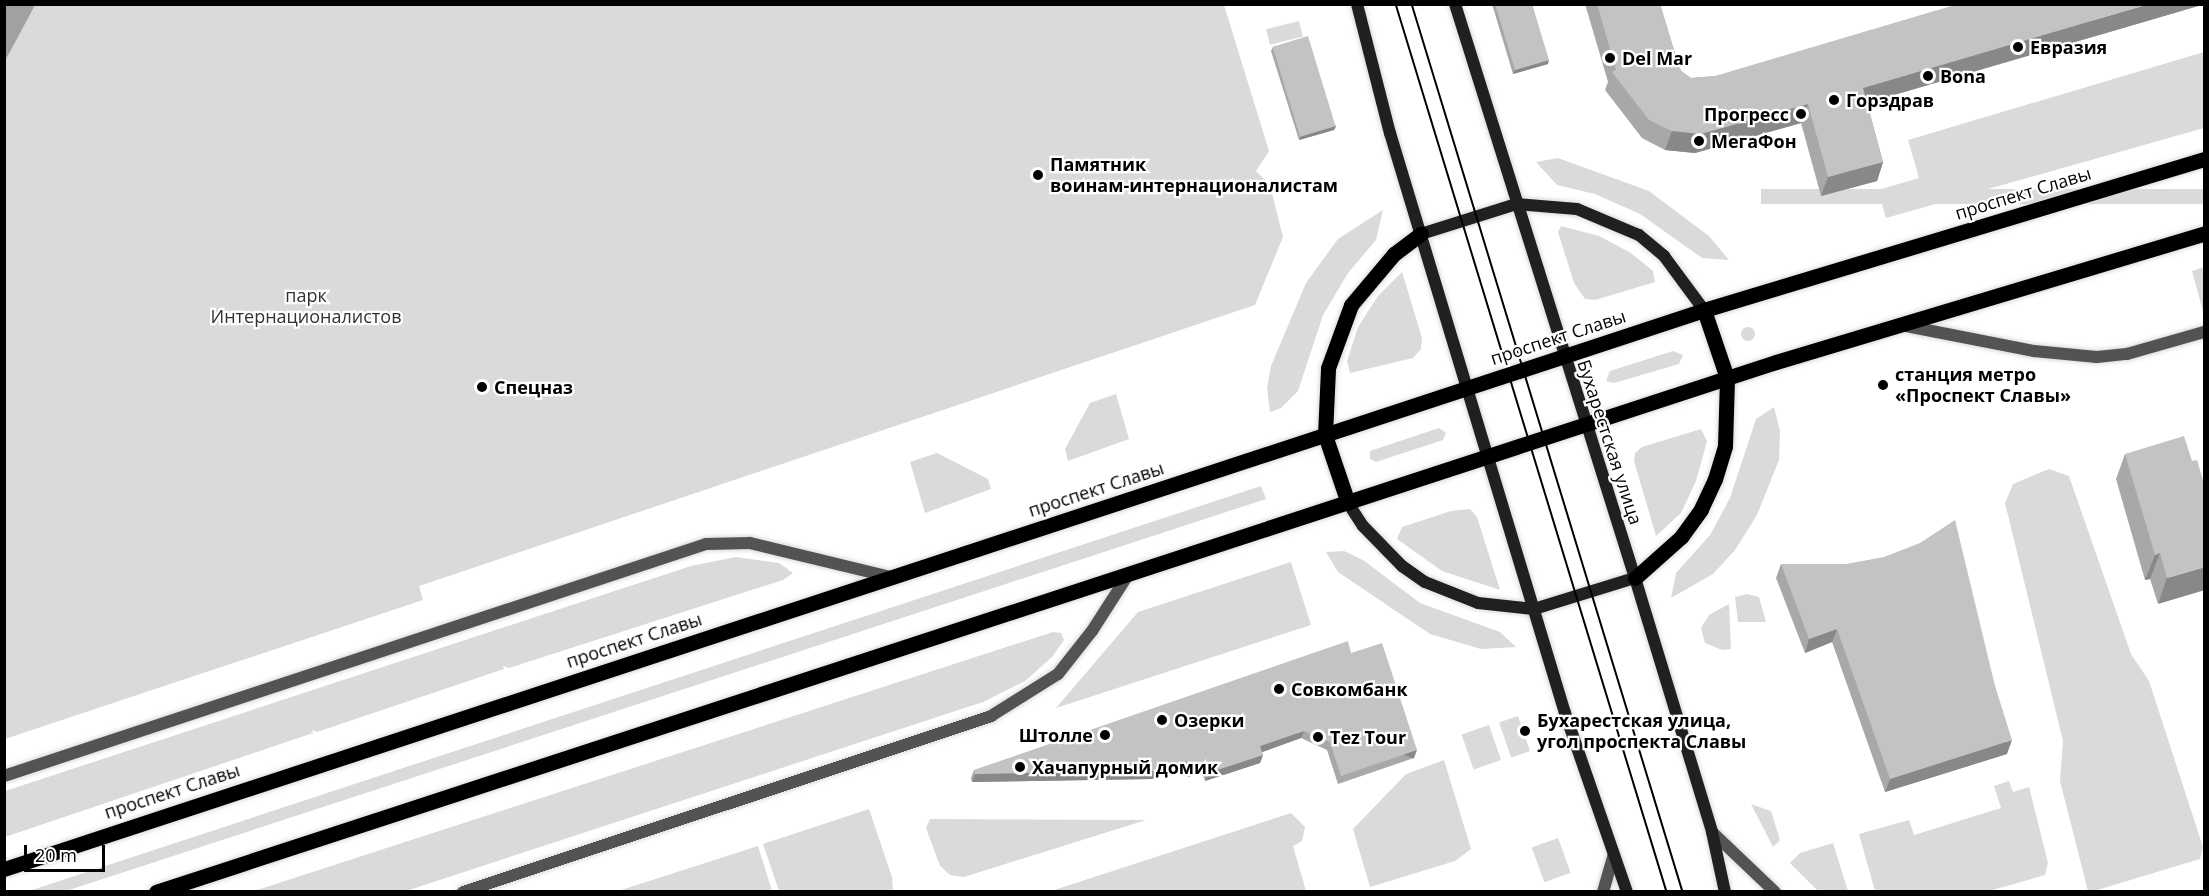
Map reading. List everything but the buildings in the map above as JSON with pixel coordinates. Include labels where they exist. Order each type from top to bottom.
[{"type":"main road","points":[[1358,4],[1421,234],[1469,387],[1534,609],[1613,856],[1627,891]]},
{"type":"main road","name":"Бухарестская улица","points":[[1455,4],[1563,355],[1635,578],[1712,832],[1725,891]]},
{"type":"main road","name":"проспект Славы","points":[[4,869],[1563,355],[1704,310],[2205,159]]},
{"type":"main road","points":[[1516,204],[1577,209],[1639,235],[1664,256],[1704,310],[1726,378],[1729,413],[1715,479],[1681,537],[1635,578],[1534,609],[1478,603],[1425,582],[1381,548],[1348,503],[1325,435],[1328,368],[1346,315],[1370,278],[1421,234],[1516,204]]},
{"type":"main road","points":[[156,891],[1726,378],[2205,234]]},
{"type":"street","points":[[1900,324],[2034,351],[2097,357],[2127,354],[2205,332]]},
{"type":"street","points":[[4,776],[706,544],[750,543],[891,576]]},
{"type":"street","points":[[463,891],[991,716],[1058,674],[1092,631],[1128,575]]},
{"type":"street","points":[[1712,832],[1775,891]]},
{"type":"street","points":[[1603,891],[1613,856]]},
{"type":"green space","name":"парк Интернационалистов","points":[[4,5],[1224,5],[1269,151],[1256,171],[1270,185],[1283,237],[1255,305],[419,586],[423,600],[5,739]]},
{"type":"green space","points":[[1299,21],[1303,37],[1270,45],[1266,29]]},
{"type":"green space","points":[[2204,52],[2204,128],[1886,218],[1878,190],[1919,178],[1908,140]]},
{"type":"green space","points":[[1558,158],[1649,191],[1709,236],[1729,260],[1702,258],[1640,214],[1595,194],[1557,185],[1536,162]]},
{"type":"green space","points":[[1761,189],[2204,189],[2204,204],[1761,204]]},
{"type":"green space","points":[[1383,210],[1376,240],[1348,273],[1323,315],[1298,391],[1281,408],[1270,412],[1267,388],[1271,366],[1306,283],[1338,239]]},
{"type":"green space","points":[[1561,226],[1599,236],[1631,253],[1653,271],[1655,282],[1595,300],[1585,299],[1574,283],[1558,232]]},
{"type":"green space","points":[[2204,267],[2204,315],[2192,271]]},
{"type":"green space","points":[[1402,272],[1422,338],[1421,349],[1413,358],[1350,373],[1347,361],[1358,327],[1378,296]]},
{"type":"green space","points":[[1745,327],[1751,327],[1755,334],[1751,341],[1745,341],[1741,337],[1741,331]]},
{"type":"green space","points":[[1673,351],[1683,355],[1679,364],[1614,383],[1606,381],[1610,371]]},
{"type":"green space","points":[[1116,394],[1129,439],[1068,461],[1065,449],[1090,403]]},
{"type":"green space","points":[[1774,407],[1780,431],[1779,460],[1757,515],[1735,550],[1713,574],[1671,598],[1676,573],[1710,535],[1730,498],[1756,419]]},
{"type":"green space","points":[[1439,428],[1446,433],[1443,440],[1376,462],[1370,459],[1370,451]]},
{"type":"green space","points":[[1701,429],[1707,441],[1696,481],[1681,513],[1656,536],[1634,461],[1635,453],[1642,447]]},
{"type":"green space","points":[[937,453],[988,479],[991,489],[925,513],[910,462]]},
{"type":"green space","points":[[2049,469],[2069,476],[2131,654],[2149,681],[2203,847],[2200,859],[2094,891],[2088,891],[2060,781],[2063,741],[2005,503],[2013,484]]},
{"type":"green space","points":[[1261,486],[1266,499],[66,891],[29,891]]},
{"type":"green space","points":[[1470,509],[1477,517],[1500,590],[1442,571],[1397,539],[1402,527],[1451,511]]},
{"type":"green space","points":[[1344,551],[1363,560],[1420,603],[1500,632],[1516,647],[1481,649],[1430,634],[1338,572],[1326,552]]},
{"type":"green space","points":[[736,557],[779,563],[793,573],[783,580],[509,668],[503,666],[504,669],[317,732],[312,730],[313,733],[5,837],[5,791],[691,566]]},
{"type":"green space","points":[[1291,562],[1311,625],[1056,708],[1138,612]]},
{"type":"green space","points":[[1747,594],[1759,597],[1766,622],[1738,622],[1735,597]]},
{"type":"green space","points":[[1729,604],[1731,649],[1722,650],[1705,643],[1701,628],[1709,615]]},
{"type":"green space","points":[[1053,632],[1061,633],[1064,640],[1052,657],[1025,681],[983,702],[406,891],[254,891]]},
{"type":"green space","points":[[1518,716],[1530,751],[1511,757],[1499,723]]},
{"type":"green space","points":[[1489,725],[1501,760],[1474,769],[1462,734]]},
{"type":"green space","points":[[1444,760],[1471,849],[1455,861],[1370,887],[1353,829],[1406,774]]},
{"type":"green space","points":[[2009,781],[2013,792],[2029,787],[2048,863],[2045,875],[1989,891],[1875,891],[1859,834],[1909,820],[1914,835],[2001,808],[1994,786]]},
{"type":"green space","points":[[1751,804],[1771,811],[1780,840],[1773,847]]},
{"type":"green space","points":[[869,809],[892,877],[893,891],[779,891],[763,844]]},
{"type":"green space","points":[[1291,813],[1305,827],[1302,841],[1293,846],[1306,891],[1051,891]]},
{"type":"green space","points":[[930,819],[1146,820],[964,877],[950,875],[940,866],[926,828]]},
{"type":"green space","points":[[1558,838],[1571,873],[1544,882],[1532,848]]},
{"type":"green space","points":[[1833,843],[1848,891],[1818,891],[1790,863],[1800,853]]},
{"type":"green space","points":[[758,846],[772,891],[618,891]]},
{"type":"shaded area","points":[[4,5],[35,5],[5,61]]},
{"type":"tram line","points":[[1396,4],[1667,892]]},
{"type":"tram line","points":[[1412,4],[1683,892]]},
{"type":"place","name":"Евразия","points":[[2018,47]]},
{"type":"place","name":"Del Mar","points":[[1610,58]]},
{"type":"place","name":"Bona","points":[[1928,76]]},
{"type":"place","name":"Горздрав","points":[[1834,100]]},
{"type":"place","name":"Прогресс","points":[[1801,114]]},
{"type":"place","name":"МегаФон","points":[[1699,141]]},
{"type":"place","name":"Памятник воинам-интернационалистам","points":[[1038,175]]},
{"type":"place","name":"станция метро «Проспект Славы»","points":[[1883,385]]},
{"type":"place","name":"Спецназ","points":[[482,387]]},
{"type":"place","name":"Совкомбанк","points":[[1279,689]]},
{"type":"place","name":"Озерки","points":[[1162,720]]},
{"type":"place","name":"Бухарестская улица, угол проспекта Славы","points":[[1525,731]]},
{"type":"place","name":"Штолле","points":[[1105,735]]},
{"type":"place","name":"Tez Tour","points":[[1318,737]]},
{"type":"place","name":"Хачапурный домик","points":[[1020,767]]}]
